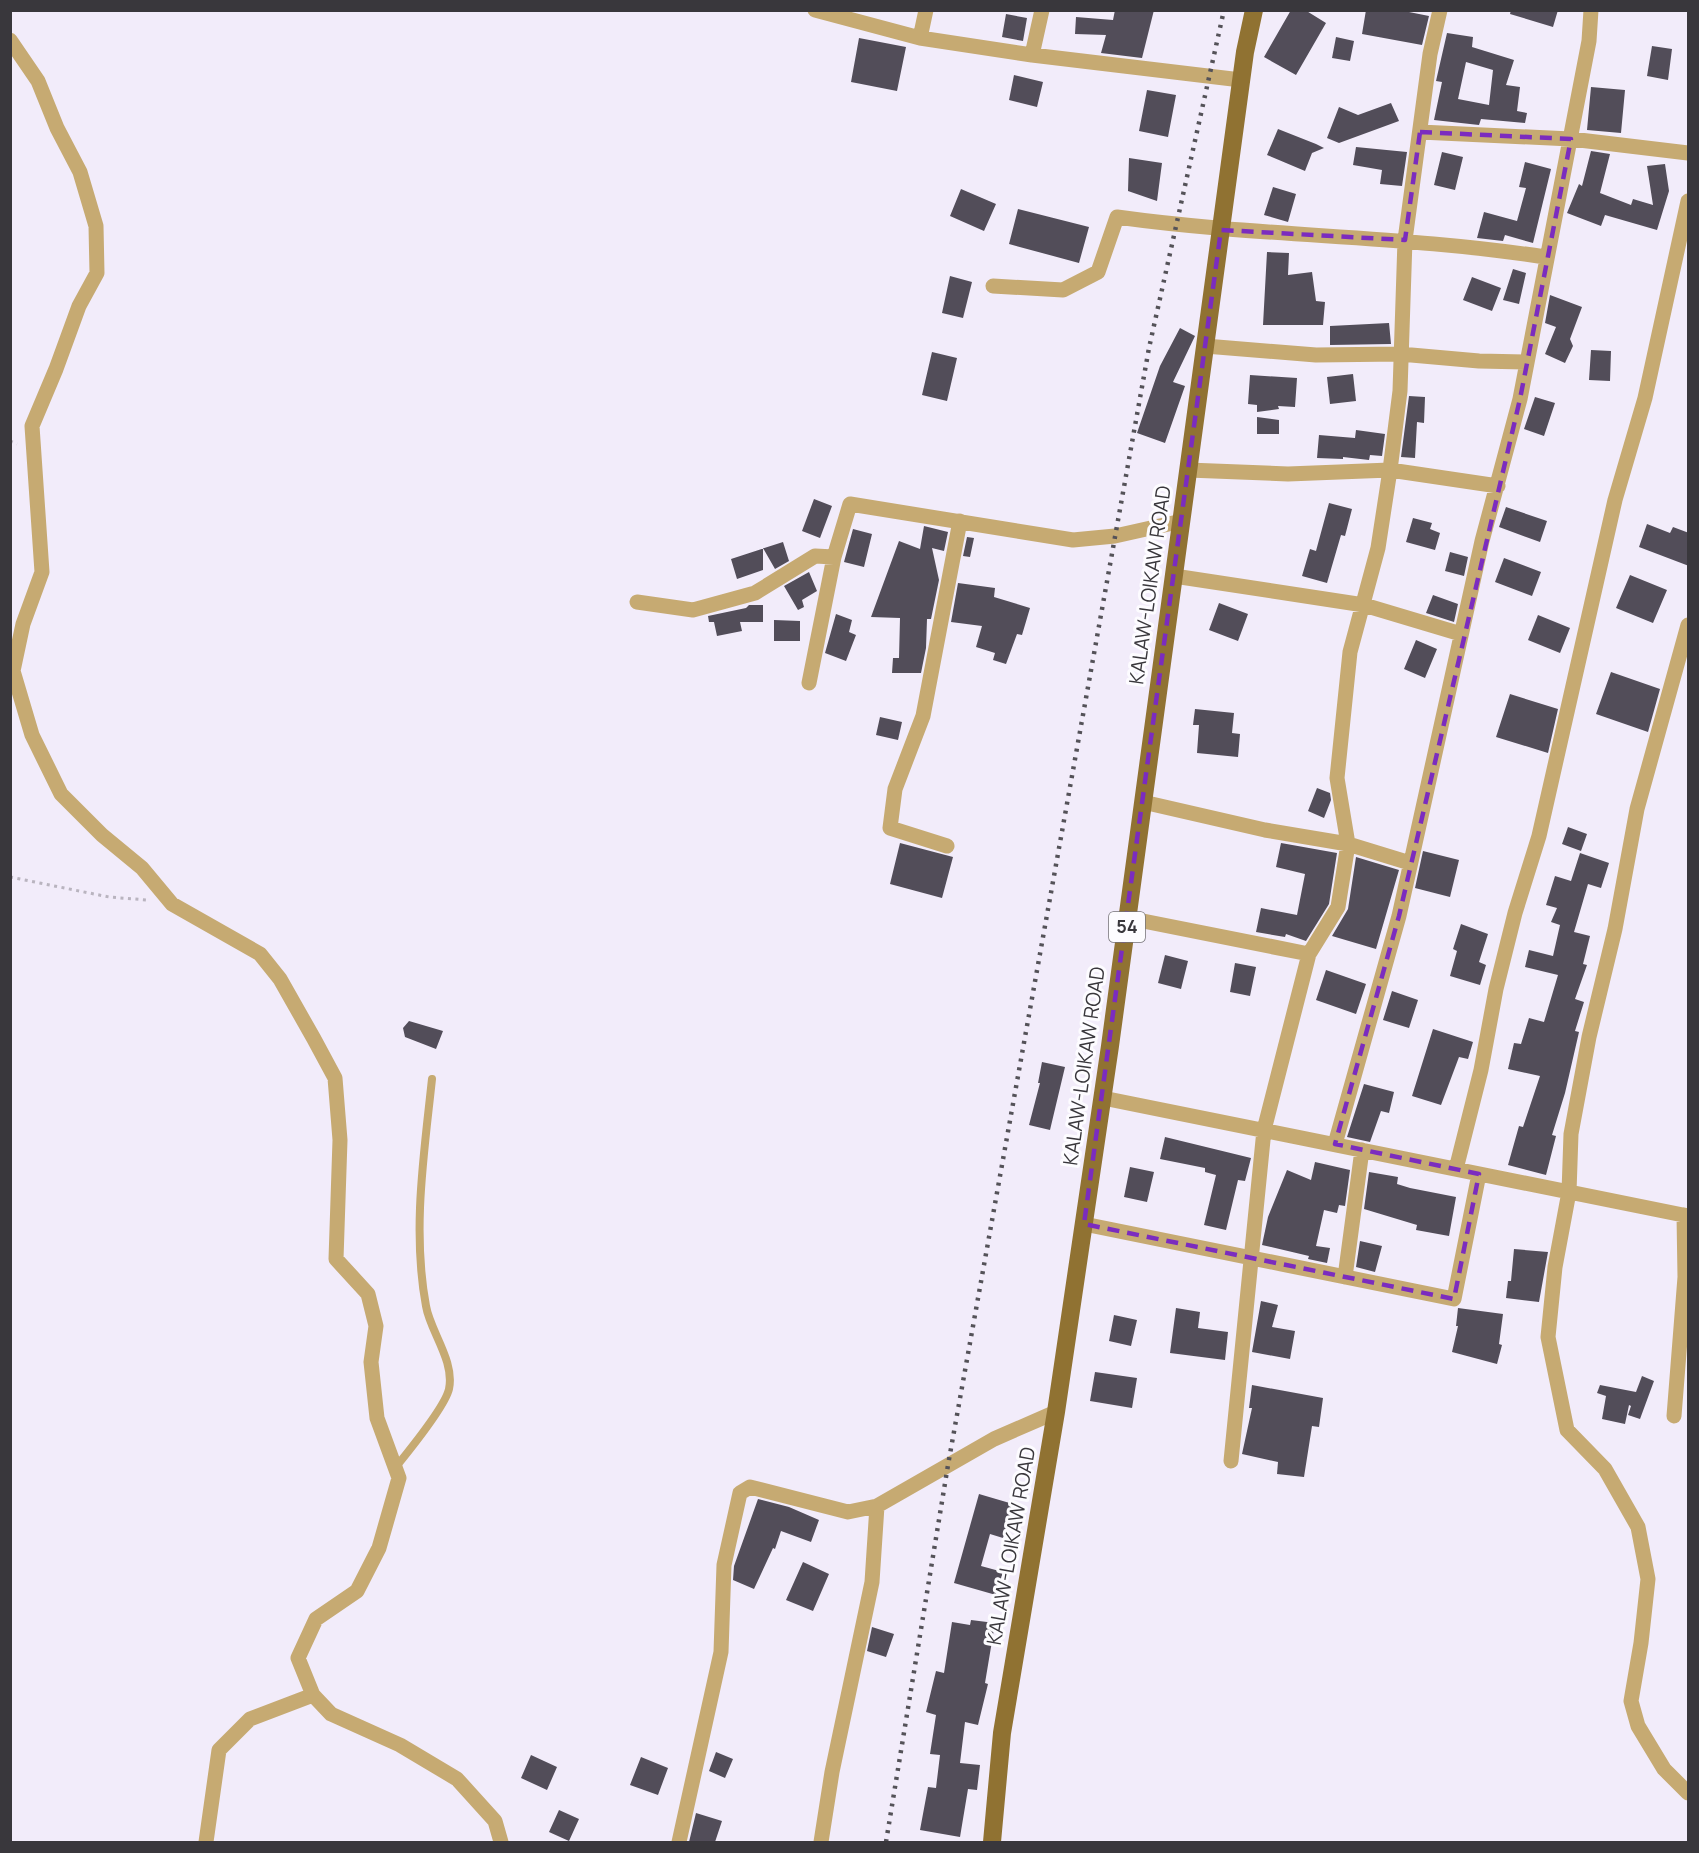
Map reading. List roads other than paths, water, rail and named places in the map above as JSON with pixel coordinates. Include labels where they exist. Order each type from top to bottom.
[{"type":"main road","name":"KALAW-LOIKAW ROAD","points":[[992,1842],[1002,1733],[1056,1412],[1103,1098],[1241,80],[1254,10]]},
{"type":"street","points":[[815,10],[920,38],[1032,55],[1241,80]]},
{"type":"street","points":[[920,38],[926,10]]},
{"type":"street","points":[[1032,55],[1042,10]]},
{"type":"street","points":[[1231,1461],[1264,1130],[1309,954],[1338,907],[1348,844],[1338,778],[1350,652],[1378,548],[1390,470],[1400,391],[1406,240],[1430,54],[1440,10]]},
{"type":"street","points":[[1335,1144],[1399,916],[1446,712],[1461,634],[1520,399],[1545,258],[1571,139],[1589,41],[1591,10]]},
{"type":"street","points":[[10,40],[38,81],[57,128],[80,172],[96,226],[97,273],[79,306],[32,426],[42,572],[23,624],[14,672],[32,735],[61,794],[102,835],[142,868],[172,904],[260,954],[280,979],[335,1078],[340,1140],[336,1259],[368,1294],[376,1326],[371,1362],[377,1418],[399,1478],[379,1548],[357,1591],[316,1619],[298,1658],[313,1695],[331,1714],[400,1745],[458,1779],[495,1821],[501,1842]]},
{"type":"street","points":[[1420,132],[1571,139],[1689,153]]},
{"type":"street","points":[[1456,1169],[1481,1070],[1504,957],[1539,836],[1615,500],[1645,398],[1689,201]]},
{"type":"street","points":[[993,286],[1063,290],[1098,272],[1117,217],[1221,230],[1406,240],[1482,248],[1545,258]]},
{"type":"street","points":[[1205,346],[1316,355],[1400,354],[1479,361],[1525,362]]},
{"type":"street","points":[[1188,470],[1288,474],[1390,470],[1498,486]]},
{"type":"street","points":[[809,683],[834,557],[850,504],[1073,540],[1115,536],[1182,521]]},
{"type":"street","points":[[947,846],[890,828],[895,789],[923,716],[960,521]]},
{"type":"street","points":[[637,602],[693,610],[755,593],[815,556],[834,557]]},
{"type":"street","points":[[1174,576],[1364,605],[1461,634]]},
{"type":"street","points":[[1689,625],[1637,809],[1615,929],[1589,1037],[1571,1134],[1569,1192],[1555,1267],[1548,1337],[1567,1430],[1605,1468],[1638,1527],[1648,1580],[1631,1701],[1638,1726],[1664,1769],[1689,1793]]},
{"type":"street","points":[[1143,802],[1265,830],[1348,844],[1410,863]]},
{"type":"street","points":[[1128,918],[1309,954]]},
{"type":"street","points":[[1103,1098],[1569,1192],[1684,1212],[1685,1277],[1674,1416]]},
{"type":"street","points":[[1345,1277],[1362,1150]]},
{"type":"street","points":[[1084,1224],[1454,1299],[1479,1174]]},
{"type":"street","points":[[679,1842],[721,1652],[724,1565],[740,1493],[750,1487],[848,1512],[877,1506],[994,1439],[1056,1412]]},
{"type":"street","points":[[821,1842],[832,1772],[872,1582],[877,1506]]},
{"type":"street","points":[[207,1842],[219,1750],[250,1719],[313,1695]]},
{"type":"lane","points":[[395,1468],[420,1437],[449,1389],[446,1356],[426,1308],[419,1238],[423,1165],[432,1079]]},
{"type":"railway","points":[[886,1842],[948,1465],[1149,348],[1224,10]]}]
